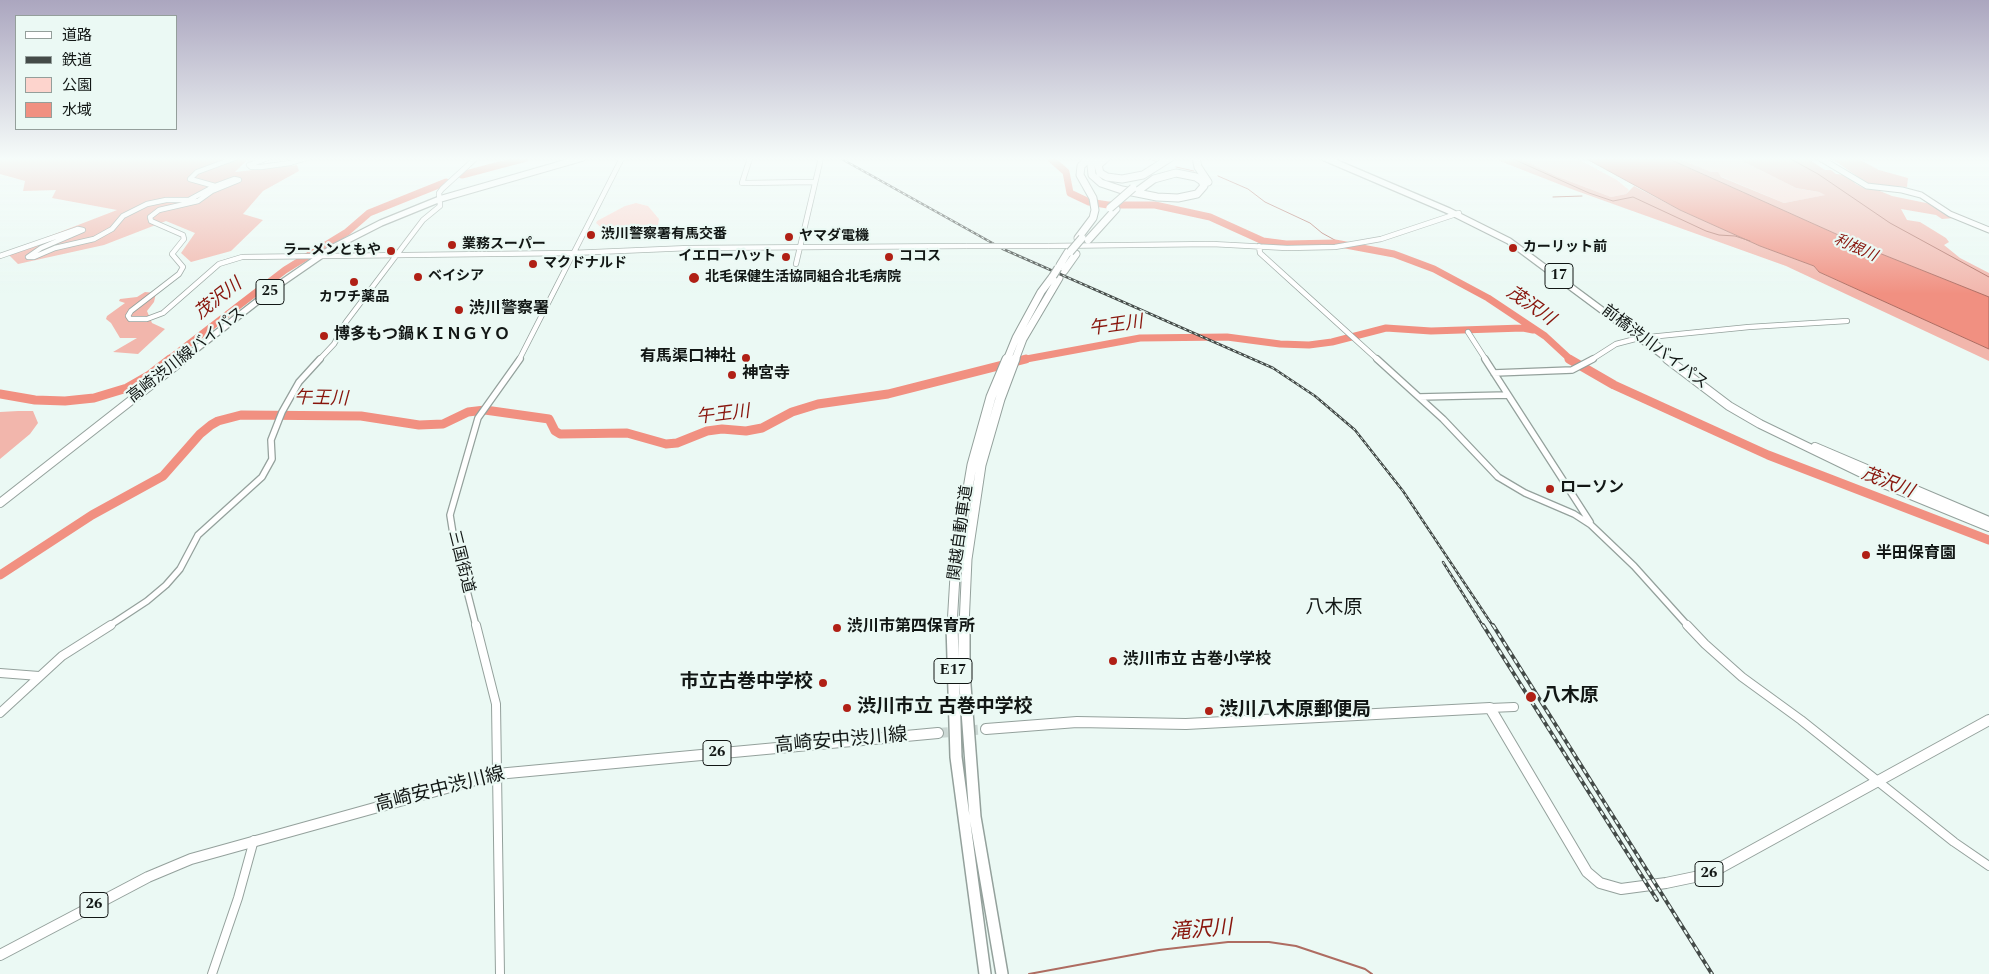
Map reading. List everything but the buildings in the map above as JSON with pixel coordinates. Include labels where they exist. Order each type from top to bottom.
[{"type":"highway","points":[[1083,239],[1096,210],[1094,203]]},
{"type":"highway","points":[[1114,209],[1120,203]]},
{"type":"highway","name":"関越自動車道","points":[[1083,239],[1103,222],[1114,209]]},
{"type":"highway","name":"関越自動車道","points":[[985,974],[956,757],[952,633],[956,559],[966,497],[978,441],[1005,372],[1016,356],[1061,268],[1083,239],[1114,209]]},
{"type":"highway","name":"関越自動車道","points":[[1001,969],[974,808],[965,714],[963,632],[967,559],[975,498],[1005,372],[1006,357],[1032,307],[1056,277]]},
{"type":"main road","name":"高崎渋川線バイパス","points":[[0,497],[308,257],[370,225],[426,203]]},
{"type":"main road","name":"高崎渋川線バイパス","points":[[0,502],[245,310],[318,257],[368,229],[427,203]]},
{"type":"main road","name":"前橋渋川バイパス","points":[[1432,203],[1487,229],[1546,266],[1672,363],[1671,366],[1725,407],[1884,484],[1989,527]]},
{"type":"main road","name":"前橋渋川バイパス","points":[[1433,203],[1513,241],[1550,265],[1648,337],[1708,386],[1770,428]]},
{"type":"main road","points":[[1934,203],[1950,214],[1989,230]]},
{"type":"main road","name":"17","points":[[1770,428],[1989,521]]},
{"type":"main road","name":"17","points":[[1770,428],[1857,476],[1989,531]]},
{"type":"main road","points":[[986,729],[1077,722],[1186,724],[1490,708]]},
{"type":"main road","name":"26","points":[[1490,708],[1586,872],[1609,887],[1621,889],[1666,883],[1709,874],[1989,720]]},
{"type":"main road","name":"高崎安中渋川線","points":[[0,955],[148,877],[191,859],[497,774],[938,733]]},
{"type":"street","points":[[0,256],[78,229],[83,230],[41,248],[30,254],[28,258],[55,248],[94,239],[112,229],[123,216],[150,203]]},
{"type":"street","points":[[187,203],[163,209],[150,217],[151,220],[183,235],[184,239],[172,254],[183,267],[179,274],[131,311],[128,316],[130,319],[147,319],[163,313],[214,268],[226,260],[242,257],[572,253],[689,248],[1212,244],[1335,247],[1360,244],[1394,235],[1457,214]]},
{"type":"street","points":[[0,713],[38,676],[78,645],[147,601],[173,578],[186,560],[198,536],[256,484],[272,459],[271,440],[281,415],[299,382],[334,344],[346,322],[423,220],[440,206],[440,203]]},
{"type":"street","name":"三国街道","points":[[500,974],[496,704],[450,520],[478,418],[515,368],[598,203]]},
{"type":"street","points":[[796,264],[810,203]]},
{"type":"street","points":[[1259,246],[1260,253],[1443,418],[1505,482],[1524,494],[1574,514],[1591,524]]},
{"type":"street","points":[[1494,373],[1560,371],[1579,368],[1616,344],[1639,338],[1750,327],[1847,321]]},
{"type":"street","points":[[1468,332],[1591,524],[1634,566],[1705,644],[1742,677],[1801,720],[1954,842],[1989,866]]},
{"type":"street","points":[[1419,397],[1508,395]]},
{"type":"street","points":[[0,673],[38,676]]},
{"type":"street","points":[[1490,708],[1514,707]]},
{"type":"street","points":[[212,974],[238,898],[254,840]]},
{"type":"green space","points":[[638,203],[648,206],[659,219],[658,225],[638,233],[617,234],[605,231],[596,223],[625,206]]},
{"type":"shaded area","points":[[82,203],[252,203],[243,214],[263,220],[231,251],[191,262],[181,253],[195,233],[166,221],[104,245],[18,264],[9,255],[47,237],[117,210]]},
{"type":"shaded area","points":[[1612,203],[1667,203],[1760,246],[1814,266],[1819,272],[1989,349],[1989,361],[1786,266]]},
{"type":"shaded area","points":[[1768,203],[1936,205],[1955,218],[1942,219],[1936,215],[1901,209],[1907,220],[1920,222],[1946,238],[1949,242],[1944,245],[1960,258],[1989,273],[1989,297],[1874,251]]},
{"type":"shaded area","points":[[145,292],[156,293],[154,302],[147,311],[152,323],[165,329],[138,354],[113,352],[137,338],[120,338],[111,323],[106,319],[107,316],[125,303],[119,301],[120,299],[137,297]]},
{"type":"shaded area","points":[[33,411],[38,423],[30,434],[0,459],[0,412]]},
{"type":"water","name":"利根川","points":[[1668,203],[1768,203],[1874,251],[1989,297],[1989,349],[1819,272],[1814,266],[1760,246]]},
{"type":"waterway","name":"茂沢川","points":[[168,360],[285,270],[347,232],[369,213],[393,203]]},
{"type":"waterway","name":"茂沢川","points":[[1098,203],[1155,205],[1210,217],[1263,241],[1286,244],[1335,243],[1394,254],[1434,269],[1488,298],[1545,336],[1571,360]]},
{"type":"waterway","points":[[1268,203],[1310,223],[1322,233],[1342,244]]},
{"type":"waterway","points":[[1647,203],[1706,231],[1719,235],[1735,236],[1750,241]]},
{"type":"waterway","points":[[1861,203],[1890,223],[1989,277]]},
{"type":"waterway","name":"午王川","points":[[1025,359],[1140,338],[1227,337],[1280,344],[1309,345],[1332,342],[1386,328],[1431,331],[1523,328],[1533,330]]},
{"type":"waterway","name":"茂沢川","points":[[0,394],[35,400],[65,401],[94,398],[127,388],[148,376],[170,359]]},
{"type":"waterway","name":"午王川","points":[[0,575],[92,515],[163,476],[200,434],[211,425],[218,421],[241,415],[361,416],[419,425],[443,424],[468,412],[485,410],[549,419],[555,431],[560,434],[627,433],[666,444],[677,443],[707,431],[722,429],[746,431],[762,428],[792,412],[818,404],[888,394],[1025,359]]},
{"type":"waterway","name":"茂沢川","points":[[1569,359],[1614,385],[1768,455],[1989,540]]},
{"type":"waterway","name":"滝沢川","points":[[1029,974],[1159,950],[1228,942],[1269,942],[1296,946],[1365,969],[1372,974]]},
{"type":"tunnel","points":[[938,733],[986,729]]},
{"type":"railway","points":[[921,203],[1003,249],[1273,368],[1315,396],[1355,430],[1403,491],[1493,626]]},
{"type":"railway","points":[[1443,562],[1483,626]]},
{"type":"railway","points":[[1483,625],[1657,900]]},
{"type":"railway","points":[[1493,625],[1712,974]]},
{"type":"place","name":"渋川警察署有馬交番","points":[[591,235]]},
{"type":"place","name":"ヤマダ電機","points":[[789,237]]},
{"type":"place","name":"業務スーパー","points":[[452,245]]},
{"type":"place","name":"カーリット前","points":[[1513,248]]},
{"type":"place","name":"ラーメンともや","points":[[391,251]]},
{"type":"place","name":"イエローハット","points":[[786,257]]},
{"type":"place","name":"ココス","points":[[889,257]]},
{"type":"place","name":"マクドナルド","points":[[533,264]]},
{"type":"place","name":"ベイシア","points":[[418,277]]},
{"type":"place","name":"北毛保健生活協同組合北毛病院","points":[[694,278]]},
{"type":"place","name":"カワチ薬品","points":[[354,282]]},
{"type":"place","name":"渋川警察署","points":[[459,310]]},
{"type":"place","name":"博多もつ鍋ＫＩＮＧＹＯ","points":[[324,336]]},
{"type":"place","name":"有馬渠口神社","points":[[746,358]]},
{"type":"place","name":"神宮寺","points":[[732,375]]},
{"type":"place","name":"ローソン","points":[[1550,489]]},
{"type":"place","name":"半田保育園","points":[[1866,555]]},
{"type":"place","name":"渋川市第四保育所","points":[[837,628]]},
{"type":"place","name":"渋川市立 古巻小学校","points":[[1113,661]]},
{"type":"place","name":"市立古巻中学校","points":[[823,683]]},
{"type":"place","name":"八木原","points":[[1531,697]]},
{"type":"place","name":"渋川市立 古巻中学校","points":[[847,708]]},
{"type":"place","name":"渋川八木原郵便局","points":[[1209,711]]},
{"type":"district","name":"八木原","points":[[1334,609]]}]
